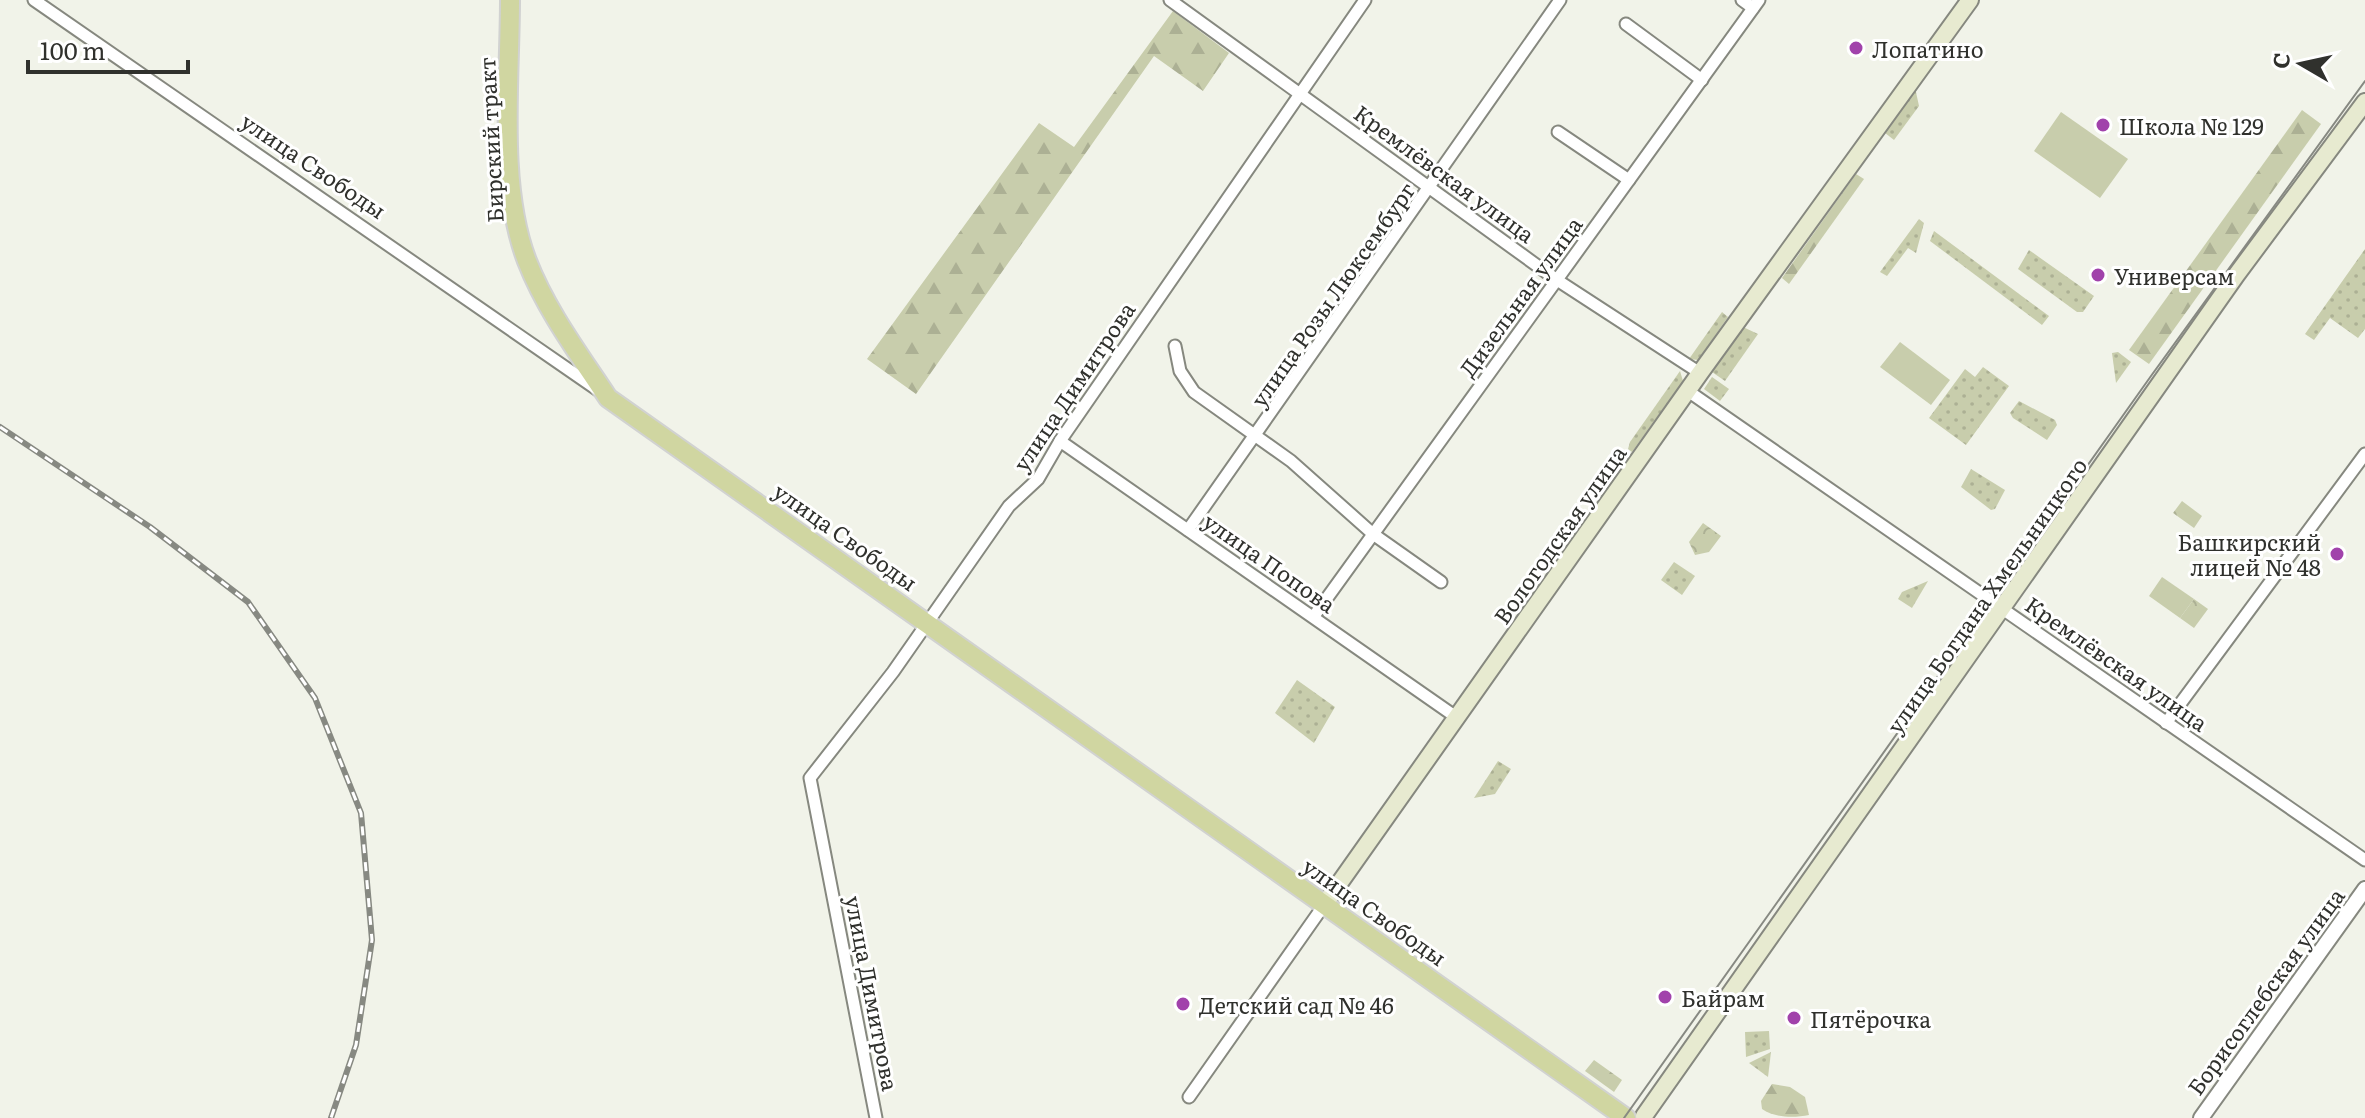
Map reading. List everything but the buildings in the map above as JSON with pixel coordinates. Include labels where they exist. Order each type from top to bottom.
[{"type":"main road","name":"Бирский тракт","points":[[510,0],[511,159],[520,241],[555,316],[608,398]]},
{"type":"main road","name":"Вологодская улица","points":[[1324,905],[1700,373],[1970,0]]},
{"type":"main road","name":"улица Богдана Хмельницкого","points":[[1630,1117],[2005,609],[2237,274],[2365,102]]},
{"type":"main road","name":"улица Свободы","points":[[608,398],[929,622],[1324,905],[1630,1117]]},
{"type":"street","name":"улица Свободы","points":[[34,0],[608,398]]},
{"type":"street","name":"Кремлёвская улица","points":[[1170,0],[1557,280],[1700,373]]},
{"type":"street","name":"улица Димитрова","points":[[876,1118],[810,778],[929,622],[1009,506],[1038,479],[1060,441],[1365,0]]},
{"type":"street","name":"улица Розы Люксембург","points":[[1188,530],[1431,188],[1560,0]]},
{"type":"street","points":[[1742,0],[1756,4]]},
{"type":"street","name":"Дизельная улица","points":[[1314,616],[1756,4]]},
{"type":"street","points":[[1626,24],[1702,80]]},
{"type":"street","points":[[1558,132],[1629,180]]},
{"type":"street","points":[[1175,346],[1180,371],[1194,392],[1291,461],[1373,534],[1441,582]]},
{"type":"street","name":"Кремлёвская улица","points":[[1688,391],[2365,860]]},
{"type":"street","name":"улица Попова","points":[[1060,441],[1456,717]]},
{"type":"street","points":[[2166,723],[2365,454]]},
{"type":"street","name":"Борисоглебская улица","points":[[2201,1118],[2365,889]]},
{"type":"street","name":"Вологодская улица","points":[[1189,1097],[1324,905]]},
{"type":"green space","points":[[1173,11],[1229,53],[1203,91],[1154,56],[916,394],[867,359],[1039,123],[1074,147]]},
{"type":"green space","points":[[1914,83],[1919,106],[1894,140],[1880,129]]},
{"type":"green space","points":[[2302,110],[2321,124],[2149,364],[2129,350]]},
{"type":"green space","points":[[2061,112],[2128,159],[2100,198],[2034,151]]},
{"type":"green space","points":[[1856,174],[1864,179],[1789,284],[1782,278]]},
{"type":"green space","points":[[1919,219],[1924,223],[1916,253],[1908,248],[1887,276],[1880,272]]},
{"type":"green space","points":[[1934,231],[2049,316],[2042,325],[1930,241]]},
{"type":"green space","points":[[2365,249],[2365,329],[2358,338],[2330,318],[2314,340],[2305,334]]},
{"type":"green space","points":[[2029,250],[2094,296],[2083,312],[2077,312],[2018,269]]},
{"type":"green space","points":[[1722,312],[1728,317],[1698,360],[1689,359]]},
{"type":"green space","points":[[1743,327],[1758,334],[1725,381],[1712,372]]},
{"type":"green space","points":[[1900,342],[1950,380],[1931,405],[1880,367]]},
{"type":"green space","points":[[2118,352],[2131,362],[2116,383],[2112,353]]},
{"type":"green space","points":[[1983,367],[2009,386],[1966,445],[1929,418],[1965,369],[1975,377]]},
{"type":"green space","points":[[1680,371],[1683,381],[1632,452],[1628,449],[1630,442]]},
{"type":"green space","points":[[1712,377],[1729,389],[1720,401],[1704,389]]},
{"type":"green space","points":[[2019,401],[2055,420],[2057,425],[2047,440],[2013,418],[2010,413]]},
{"type":"green space","points":[[1971,469],[2005,490],[1995,509],[1991,510],[1961,487]]},
{"type":"green space","points":[[2182,501],[2202,516],[2194,528],[2173,513]]},
{"type":"green space","points":[[1703,523],[1721,536],[1709,552],[1695,555],[1689,542]]},
{"type":"green space","points":[[1674,562],[1695,576],[1682,595],[1661,580]]},
{"type":"green space","points":[[2162,577],[2194,599],[2180,618],[2149,596]]},
{"type":"green space","points":[[1928,581],[1912,608],[1898,599],[1902,592]]},
{"type":"green space","points":[[2194,599],[2208,609],[2194,628],[2180,618]]},
{"type":"green space","points":[[1297,680],[1335,707],[1314,743],[1275,713]]},
{"type":"green space","points":[[1498,761],[1511,769],[1495,794],[1474,798]]},
{"type":"green space","points":[[1769,1031],[1770,1049],[1746,1057],[1745,1032]]},
{"type":"green space","points":[[1771,1052],[1768,1077],[1749,1063]]},
{"type":"green space","points":[[1594,1060],[1622,1080],[1614,1092],[1585,1071]]},
{"type":"green space","points":[[1772,1084],[1790,1087],[1805,1097],[1809,1115],[1785,1116],[1762,1109],[1761,1101]]},
{"type":"tram line","points":[[1624,1118],[2151,376],[2365,81]]},
{"type":"railway","points":[[0,427],[150,527],[248,602],[315,698],[361,813],[372,940],[356,1045],[331,1118]]},
{"type":"place","name":"Лопатино","points":[[1856,48]]},
{"type":"place","name":"Школа № 129","points":[[2103,125]]},
{"type":"place","name":"Универсам","points":[[2098,275]]},
{"type":"place","name":"Башкирский лицей № 48","points":[[2337,554]]},
{"type":"place","name":"Байрам","points":[[1665,997]]},
{"type":"place","name":"Детский сад № 46","points":[[1183,1004]]},
{"type":"place","name":"Пятёрочка","points":[[1794,1018]]}]
